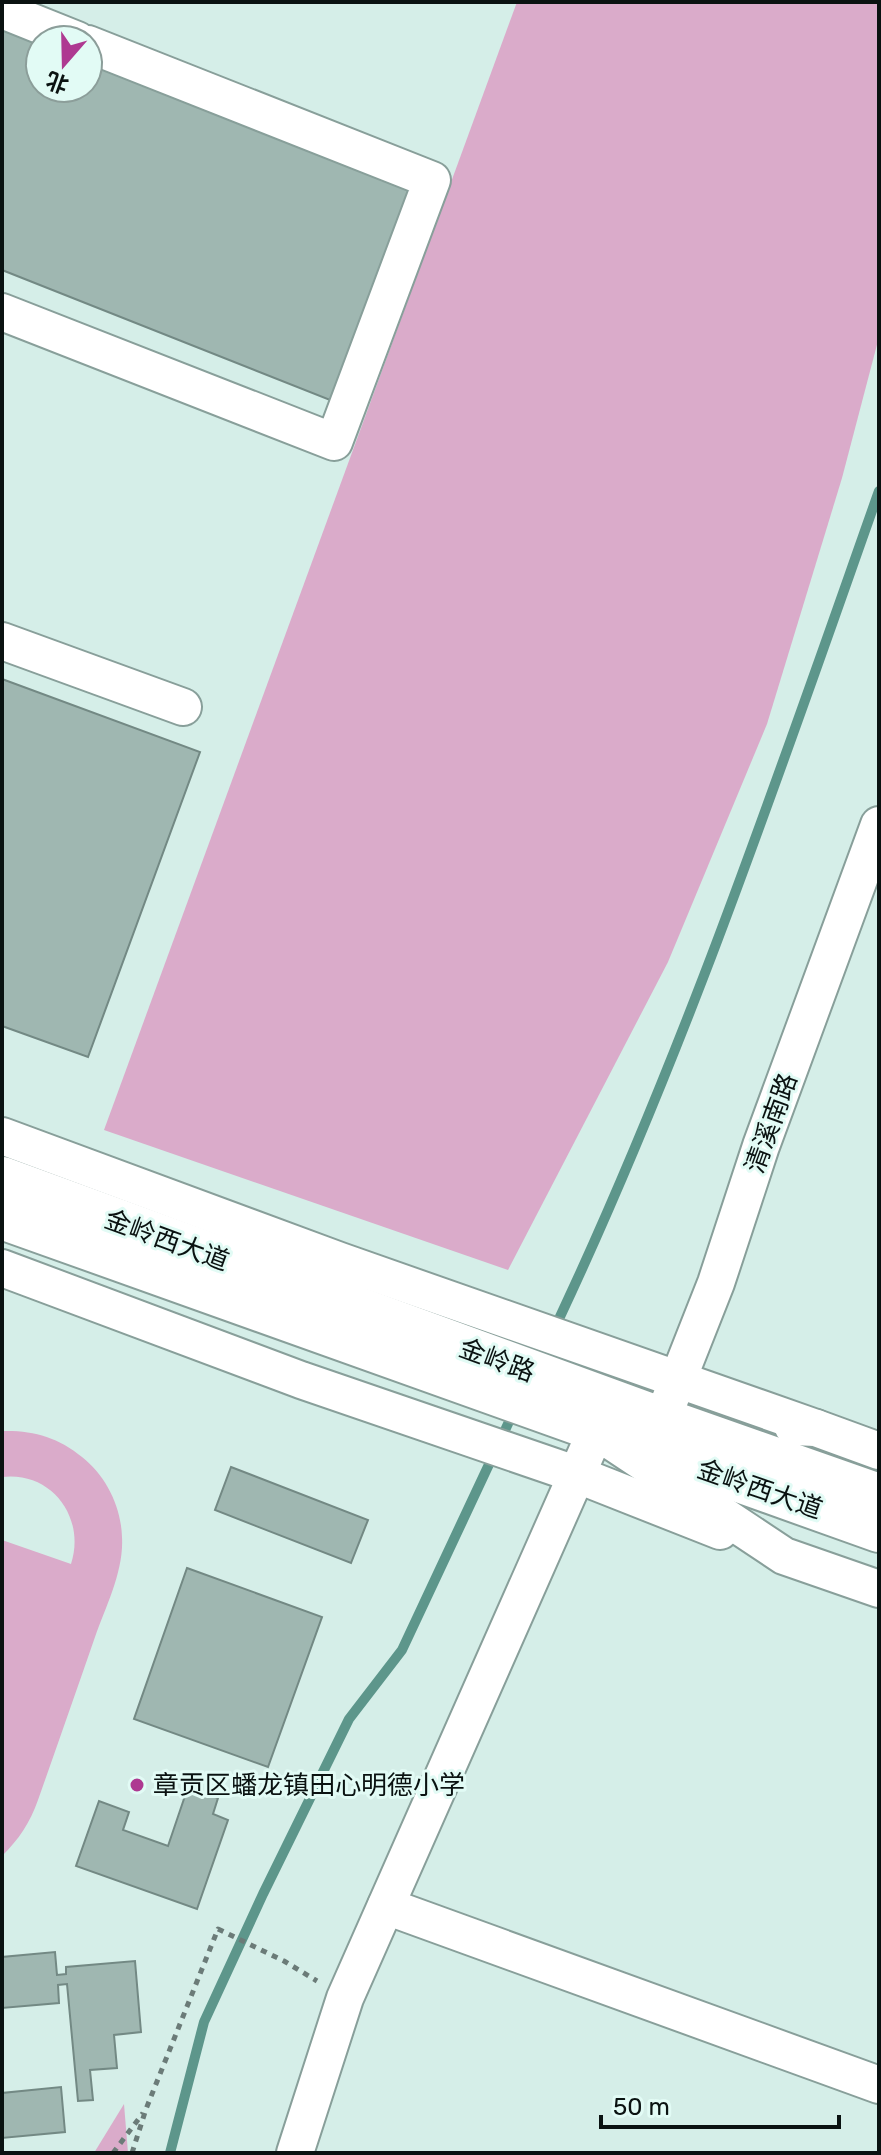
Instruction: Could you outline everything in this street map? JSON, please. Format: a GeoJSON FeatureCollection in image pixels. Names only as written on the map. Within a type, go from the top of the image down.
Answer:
{"type":"FeatureCollection","features":[{"type":"Feature","properties":{"kind":"main road","name":"金岭西大道"},"geometry":{"type":"LineString","coordinates":[[2,1179],[332,1297]]}},
{"type":"Feature","properties":{"kind":"main road","name":"金岭西大道"},"geometry":{"type":"LineString","coordinates":[[2,1217],[332,1297]]}},
{"type":"Feature","properties":{"kind":"main road","name":"金岭路"},"geometry":{"type":"LineString","coordinates":[[332,1297],[662,1420]]}},
{"type":"Feature","properties":{"kind":"main road","name":"金岭路"},"geometry":{"type":"LineString","coordinates":[[332,1297],[596,1431]]}},
{"type":"Feature","properties":{"kind":"main road","name":"金岭西大道"},"geometry":{"type":"LineString","coordinates":[[662,1420],[879,1496]]}},
{"type":"Feature","properties":{"kind":"main road","name":"金岭西大道"},"geometry":{"type":"LineString","coordinates":[[596,1431],[879,1530]]}},
{"type":"Feature","properties":{"kind":"street"},"geometry":{"type":"LineString","coordinates":[[2,10],[37,24]]}},
{"type":"Feature","properties":{"kind":"street"},"geometry":{"type":"LineString","coordinates":[[2,312],[334,442],[432,180],[104,50]]}},
{"type":"Feature","properties":{"kind":"street"},"geometry":{"type":"LineString","coordinates":[[2,641],[183,707]]}},
{"type":"Feature","properties":{"kind":"street","name":"清溪南路"},"geometry":{"type":"LineString","coordinates":[[662,1420],[716,1283],[761,1146],[879,825]]}},
{"type":"Feature","properties":{"kind":"street"},"geometry":{"type":"LineString","coordinates":[[2,1136],[332,1297],[677,1379],[879,1451]]}},
{"type":"Feature","properties":{"kind":"street"},"geometry":{"type":"LineString","coordinates":[[2,1268],[301,1380],[578,1475],[784,1556],[879,1589]]}},
{"type":"Feature","properties":{"kind":"street"},"geometry":{"type":"LineString","coordinates":[[662,1420],[816,1428]]}},
{"type":"Feature","properties":{"kind":"street"},"geometry":{"type":"LineString","coordinates":[[295,2153],[345,1998],[596,1431],[784,1556]]}},
{"type":"Feature","properties":{"kind":"street"},"geometry":{"type":"LineString","coordinates":[[386,1906],[879,2085]]}},
{"type":"Feature","properties":{"kind":"path"},"geometry":{"type":"LineString","coordinates":[[132,2153],[146,2109],[218,1929],[284,1961]]}},
{"type":"Feature","properties":{"kind":"path"},"geometry":{"type":"LineString","coordinates":[[113,2153],[146,2109]]}},
{"type":"Feature","properties":{"kind":"shaded area"},"geometry":{"type":"Polygon","coordinates":[[[517,2],[879,2],[879,337],[842,478],[767,724],[668,962],[508,1270],[104,1130],[517,2]]]}},
{"type":"Feature","properties":{"kind":"shaded area"},"geometry":{"type":"Polygon","coordinates":[[[2,1431],[44,1436],[64,1444],[91,1465],[111,1492],[119,1514],[122,1550],[113,1588],[38,1800],[23,1830],[2,1856],[2,1540],[71,1564],[74,1530],[61,1501],[50,1490],[20,1477],[2,1477],[2,1431]]]}},
{"type":"Feature","properties":{"kind":"shaded area"},"geometry":{"type":"Polygon","coordinates":[[[124,2104],[128,2153],[94,2153],[124,2104]]]}},
{"type":"Feature","properties":{"kind":"building"},"geometry":{"type":"Polygon","coordinates":[[[2,25],[24,34],[24,104],[104,104],[104,65],[414,189],[330,400],[2,270],[2,25]]]}},
{"type":"Feature","properties":{"kind":"building"},"geometry":{"type":"Polygon","coordinates":[[[2,679],[200,752],[88,1057],[2,1026],[2,679]]]}},
{"type":"Feature","properties":{"kind":"building"},"geometry":{"type":"Polygon","coordinates":[[[231,1467],[368,1520],[351,1563],[215,1510],[231,1467]]]}},
{"type":"Feature","properties":{"kind":"building"},"geometry":{"type":"Polygon","coordinates":[[[187,1568],[322,1617],[268,1767],[134,1719],[187,1568]]]}},
{"type":"Feature","properties":{"kind":"building"},"geometry":{"type":"Polygon","coordinates":[[[188,1787],[218,1798],[213,1814],[228,1820],[197,1909],[76,1866],[99,1801],[129,1812],[123,1830],[168,1846],[188,1787]]]}},
{"type":"Feature","properties":{"kind":"building"},"geometry":{"type":"Polygon","coordinates":[[[55,1952],[57,1975],[66,1974],[66,1967],[135,1961],[141,2032],[114,2035],[117,2068],[90,2070],[93,2100],[78,2101],[67,1984],[58,1985],[59,2003],[2,2008],[2,1957],[55,1952]]]}},
{"type":"Feature","properties":{"kind":"building"},"geometry":{"type":"Polygon","coordinates":[[[61,2087],[65,2132],[2,2138],[2,2093],[61,2087]]]}},
{"type":"Feature","properties":{"kind":"waterway"},"geometry":{"type":"LineString","coordinates":[[537,1365],[587,1259],[678,1042],[761,822],[879,491]]}},
{"type":"Feature","properties":{"kind":"waterway"},"geometry":{"type":"LineString","coordinates":[[170,2153],[204,2022],[263,1894],[349,1719],[402,1650],[514,1411]]}},
{"type":"Feature","properties":{"kind":"place","name":"章贡区蟠龙镇田心明德小学"},"geometry":{"type":"Point","coordinates":[137,1785]}}]}
